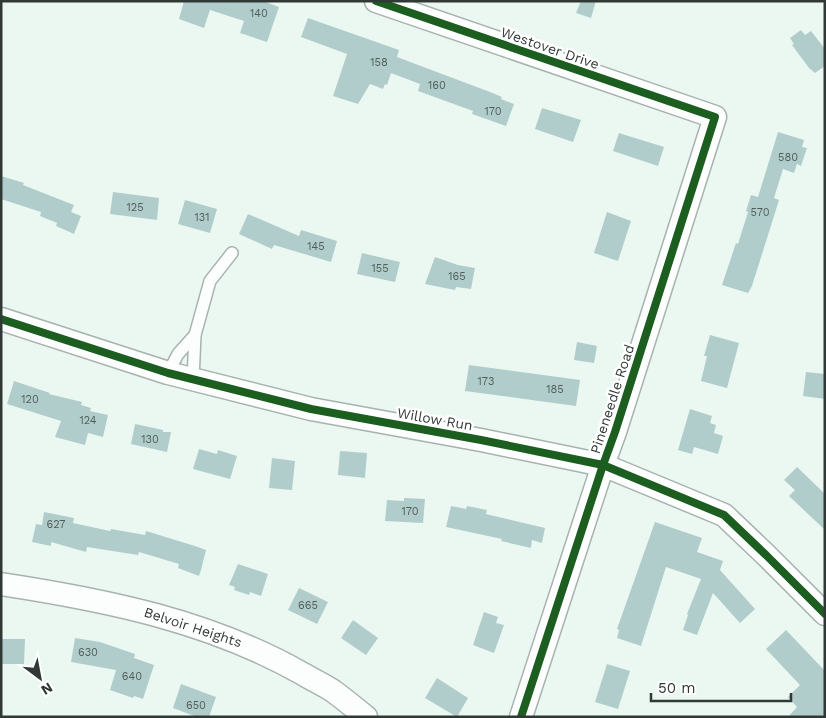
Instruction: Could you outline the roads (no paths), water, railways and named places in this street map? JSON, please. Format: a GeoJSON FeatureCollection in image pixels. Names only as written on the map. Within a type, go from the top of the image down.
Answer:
{"type":"FeatureCollection","features":[{"type":"Feature","properties":{"kind":"street","name":"Westover Drive"},"geometry":{"type":"LineString","coordinates":[[376,1],[715,118]]}},
{"type":"Feature","properties":{"kind":"street","name":"Pineneedle Road"},"geometry":{"type":"LineString","coordinates":[[521,717],[618,423],[715,118]]}},
{"type":"Feature","properties":{"kind":"street","name":"Willow Run"},"geometry":{"type":"LineString","coordinates":[[1,319],[168,374],[311,409],[482,440],[603,465],[724,515],[825,614]]}},
{"type":"Feature","properties":{"kind":"street","name":"Belvoir Heights"},"geometry":{"type":"LineString","coordinates":[[1,584],[49,591],[148,611],[240,642],[280,661],[332,690],[366,717]]}},
{"type":"Feature","properties":{"kind":"lane"},"geometry":{"type":"LineString","coordinates":[[193,380],[195,334],[210,281],[232,252]]}},
{"type":"Feature","properties":{"kind":"lane"},"geometry":{"type":"LineString","coordinates":[[168,374],[178,354],[195,334]]}}]}
